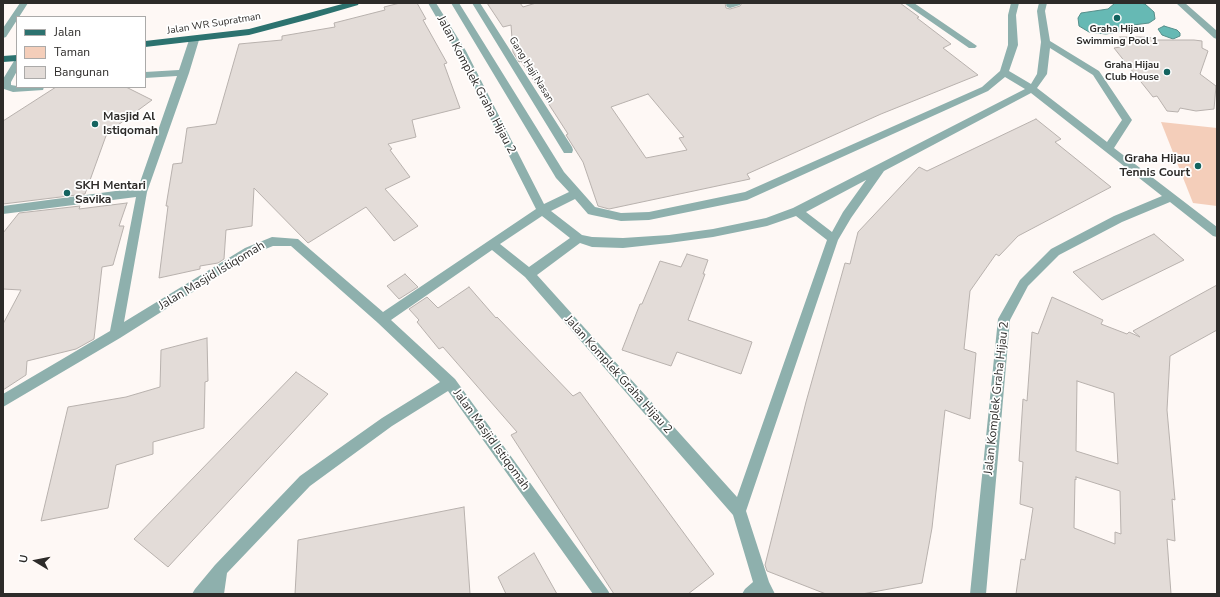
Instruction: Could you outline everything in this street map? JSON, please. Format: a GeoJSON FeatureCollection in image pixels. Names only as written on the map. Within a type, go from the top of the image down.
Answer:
{"type":"FeatureCollection","features":[{"type":"Feature","properties":{"kind":"main road","name":"Jalan WR Supratman"},"geometry":{"type":"LineString","coordinates":[[146,44],[194,40],[249,32],[355,3]]}},
{"type":"Feature","properties":{"kind":"main road"},"geometry":{"type":"LineString","coordinates":[[3,59],[16,58]]}},
{"type":"Feature","properties":{"kind":"street"},"geometry":{"type":"LineString","coordinates":[[3,36],[24,3]]}},
{"type":"Feature","properties":{"kind":"street","name":"Jalan Komplek Graha Hijau 2"},"geometry":{"type":"LineString","coordinates":[[432,3],[461,51],[542,210],[578,238],[592,242],[669,239],[713,233],[767,222],[797,211],[1032,88]]}},
{"type":"Feature","properties":{"kind":"street","name":"Jalan Komplek Graha Hijau 2"},"geometry":{"type":"LineString","coordinates":[[455,3],[560,175],[592,211],[621,217],[649,216],[747,196],[985,89],[1004,72],[1013,45],[1012,15],[1015,3]]}},
{"type":"Feature","properties":{"kind":"street","name":"Gang Haji Nasan"},"geometry":{"type":"LineString","coordinates":[[476,3],[568,150]]}},
{"type":"Feature","properties":{"kind":"street"},"geometry":{"type":"LineString","coordinates":[[908,3],[972,46]]}},
{"type":"Feature","properties":{"kind":"street"},"geometry":{"type":"LineString","coordinates":[[1032,88],[1042,74],[1046,42],[1041,11],[1043,3]]}},
{"type":"Feature","properties":{"kind":"street"},"geometry":{"type":"LineString","coordinates":[[1180,3],[1216,35]]}},
{"type":"Feature","properties":{"kind":"street"},"geometry":{"type":"LineString","coordinates":[[116,334],[142,192],[184,73],[194,40]]}},
{"type":"Feature","properties":{"kind":"street"},"geometry":{"type":"LineString","coordinates":[[1046,42],[1096,73],[1127,120],[1109,148]]}},
{"type":"Feature","properties":{"kind":"street"},"geometry":{"type":"LineString","coordinates":[[16,65],[6,82],[7,86],[13,89],[40,88]]}},
{"type":"Feature","properties":{"kind":"street"},"geometry":{"type":"LineString","coordinates":[[1004,72],[1032,88],[1217,233]]}},
{"type":"Feature","properties":{"kind":"street"},"geometry":{"type":"LineString","coordinates":[[146,76],[184,73]]}},
{"type":"Feature","properties":{"kind":"street","name":"Jalan Komplek Graha Hijau 2"},"geometry":{"type":"LineString","coordinates":[[739,511],[832,239],[880,168]]}},
{"type":"Feature","properties":{"kind":"street"},"geometry":{"type":"LineString","coordinates":[[3,210],[142,192]]}},
{"type":"Feature","properties":{"kind":"street"},"geometry":{"type":"LineString","coordinates":[[382,320],[542,210],[576,194]]}},
{"type":"Feature","properties":{"kind":"street","name":"Jalan Komplek Graha Hijau 2"},"geometry":{"type":"LineString","coordinates":[[978,594],[1004,319],[1024,283],[1055,252],[1118,219],[1172,197]]}},
{"type":"Feature","properties":{"kind":"street"},"geometry":{"type":"LineString","coordinates":[[797,211],[832,239]]}},
{"type":"Feature","properties":{"kind":"street"},"geometry":{"type":"LineString","coordinates":[[529,274],[578,238]]}},
{"type":"Feature","properties":{"kind":"street","name":"Jalan Masjid Istiqomah"},"geometry":{"type":"LineString","coordinates":[[3,401],[116,334],[249,251],[272,241],[294,242],[450,383],[602,594]]}},
{"type":"Feature","properties":{"kind":"street","name":"Jalan Komplek Graha Hijau 2"},"geometry":{"type":"LineString","coordinates":[[492,244],[529,274],[739,511],[764,589]]}},
{"type":"Feature","properties":{"kind":"street"},"geometry":{"type":"LineString","coordinates":[[200,594],[220,570],[305,481],[387,422],[450,383]]}},
{"type":"Feature","properties":{"kind":"street"},"geometry":{"type":"LineString","coordinates":[[216,594],[220,570]]}},
{"type":"Feature","properties":{"kind":"street"},"geometry":{"type":"LineString","coordinates":[[750,594],[764,589]]}},
{"type":"Feature","properties":{"kind":"green space","name":"Graha Hijau Tennis Court"},"geometry":{"type":"Polygon","coordinates":[[[1161,122],[1217,128],[1217,206],[1193,203],[1161,122]]]}},
{"type":"Feature","properties":{"kind":"water","name":"Graha Hijau Swimming Pool 1"},"geometry":{"type":"Polygon","coordinates":[[[1115,3],[1145,4],[1154,12],[1155,19],[1149,23],[1133,25],[1118,32],[1106,34],[1089,32],[1079,26],[1078,18],[1081,13],[1108,9],[1115,3]]]}},
{"type":"Feature","properties":{"kind":"water"},"geometry":{"type":"Polygon","coordinates":[[[1164,26],[1177,30],[1180,33],[1180,36],[1173,39],[1162,35],[1158,29],[1164,26]]]}},
{"type":"Feature","properties":{"kind":"building"},"geometry":{"type":"Polygon","coordinates":[[[400,3],[417,3],[426,19],[423,20],[447,63],[444,64],[460,108],[412,120],[416,137],[388,144],[392,149],[390,150],[410,177],[385,189],[418,226],[394,241],[366,207],[308,243],[254,188],[252,226],[226,230],[224,259],[218,263],[200,266],[200,269],[159,278],[168,206],[166,206],[173,164],[182,163],[187,128],[216,124],[239,44],[282,40],[282,36],[335,27],[334,23],[385,10],[384,7],[400,3]]]}},
{"type":"Feature","properties":{"kind":"building"},"geometry":{"type":"Polygon","coordinates":[[[487,3],[520,3],[523,7],[536,3],[725,3],[726,8],[730,9],[740,6],[742,3],[900,3],[951,44],[943,48],[978,75],[881,114],[747,174],[750,179],[609,209],[598,206],[583,162],[566,135],[568,134],[521,61],[519,62],[513,52],[511,25],[503,27],[487,3]],[[648,94],[611,107],[646,158],[687,150],[679,138],[684,137],[648,94]]]}},
{"type":"Feature","properties":{"kind":"building","name":"Graha Hijau Club House"},"geometry":{"type":"Polygon","coordinates":[[[1120,37],[1154,38],[1156,40],[1202,41],[1202,48],[1208,51],[1200,74],[1216,86],[1214,109],[1196,111],[1180,108],[1178,112],[1167,111],[1157,96],[1153,97],[1114,48],[1126,46],[1120,37]]]}},
{"type":"Feature","properties":{"kind":"building"},"geometry":{"type":"Polygon","coordinates":[[[54,88],[128,88],[152,100],[107,133],[85,194],[3,204],[3,121],[54,88]]]}},
{"type":"Feature","properties":{"kind":"building"},"geometry":{"type":"Polygon","coordinates":[[[1036,119],[1061,139],[1055,142],[1111,187],[1018,236],[999,256],[996,254],[970,291],[964,349],[976,353],[970,419],[945,410],[932,528],[922,583],[862,594],[826,594],[767,571],[765,565],[806,402],[845,263],[850,264],[858,232],[919,167],[927,171],[1036,119]]]}},
{"type":"Feature","properties":{"kind":"building"},"geometry":{"type":"Polygon","coordinates":[[[127,203],[119,226],[124,226],[113,265],[102,267],[94,339],[76,349],[27,361],[26,375],[3,390],[3,324],[21,290],[3,289],[3,233],[19,213],[80,206],[79,209],[127,203]]]}},
{"type":"Feature","properties":{"kind":"building"},"geometry":{"type":"Polygon","coordinates":[[[1154,234],[1184,260],[1102,300],[1073,272],[1154,234]]]}},
{"type":"Feature","properties":{"kind":"building"},"geometry":{"type":"Polygon","coordinates":[[[687,254],[708,260],[703,274],[705,274],[688,320],[752,342],[741,374],[677,352],[671,366],[622,350],[640,304],[642,304],[660,261],[681,267],[687,254]]]}},
{"type":"Feature","properties":{"kind":"building"},"geometry":{"type":"Polygon","coordinates":[[[405,274],[418,287],[399,299],[387,286],[405,274]]]}},
{"type":"Feature","properties":{"kind":"building"},"geometry":{"type":"Polygon","coordinates":[[[1217,285],[1217,330],[1170,356],[1167,410],[1175,500],[1172,499],[1175,541],[1167,539],[1171,594],[1016,594],[1021,559],[1025,560],[1033,508],[1020,504],[1023,462],[1019,461],[1023,399],[1027,401],[1032,332],[1038,334],[1052,297],[1103,320],[1101,324],[1127,334],[1129,332],[1140,337],[1133,331],[1217,285]],[[1077,381],[1076,451],[1118,464],[1114,393],[1077,381]],[[1076,477],[1074,528],[1115,544],[1115,532],[1121,534],[1120,491],[1076,477]]]}},
{"type":"Feature","properties":{"kind":"building"},"geometry":{"type":"Polygon","coordinates":[[[469,287],[496,318],[497,317],[573,396],[580,392],[714,574],[688,594],[614,594],[511,435],[517,432],[443,347],[439,349],[417,322],[419,320],[409,309],[427,297],[438,308],[469,287]]]}},
{"type":"Feature","properties":{"kind":"building"},"geometry":{"type":"Polygon","coordinates":[[[207,338],[208,381],[205,382],[204,428],[153,442],[153,454],[116,465],[108,508],[41,521],[68,407],[126,397],[160,387],[161,350],[207,338]]]}},
{"type":"Feature","properties":{"kind":"building"},"geometry":{"type":"Polygon","coordinates":[[[296,372],[328,394],[168,567],[134,539],[296,372]]]}},
{"type":"Feature","properties":{"kind":"building"},"geometry":{"type":"Polygon","coordinates":[[[464,507],[470,594],[295,594],[298,540],[464,507]]]}},
{"type":"Feature","properties":{"kind":"building"},"geometry":{"type":"Polygon","coordinates":[[[534,553],[557,594],[506,594],[498,577],[534,553]]]}},
{"type":"Feature","properties":{"kind":"place","name":"Graha Hijau Swimming Pool 1"},"geometry":{"type":"Point","coordinates":[1117,18]}},
{"type":"Feature","properties":{"kind":"place","name":"Graha Hijau Club House"},"geometry":{"type":"Point","coordinates":[1167,72]}},
{"type":"Feature","properties":{"kind":"place","name":"Masjid Al Istiqomah"},"geometry":{"type":"Point","coordinates":[95,124]}},
{"type":"Feature","properties":{"kind":"place","name":"Graha Hijau Tennis Court"},"geometry":{"type":"Point","coordinates":[1198,166]}},
{"type":"Feature","properties":{"kind":"place","name":"SKH Mentari Savika"},"geometry":{"type":"Point","coordinates":[67,193]}}]}
